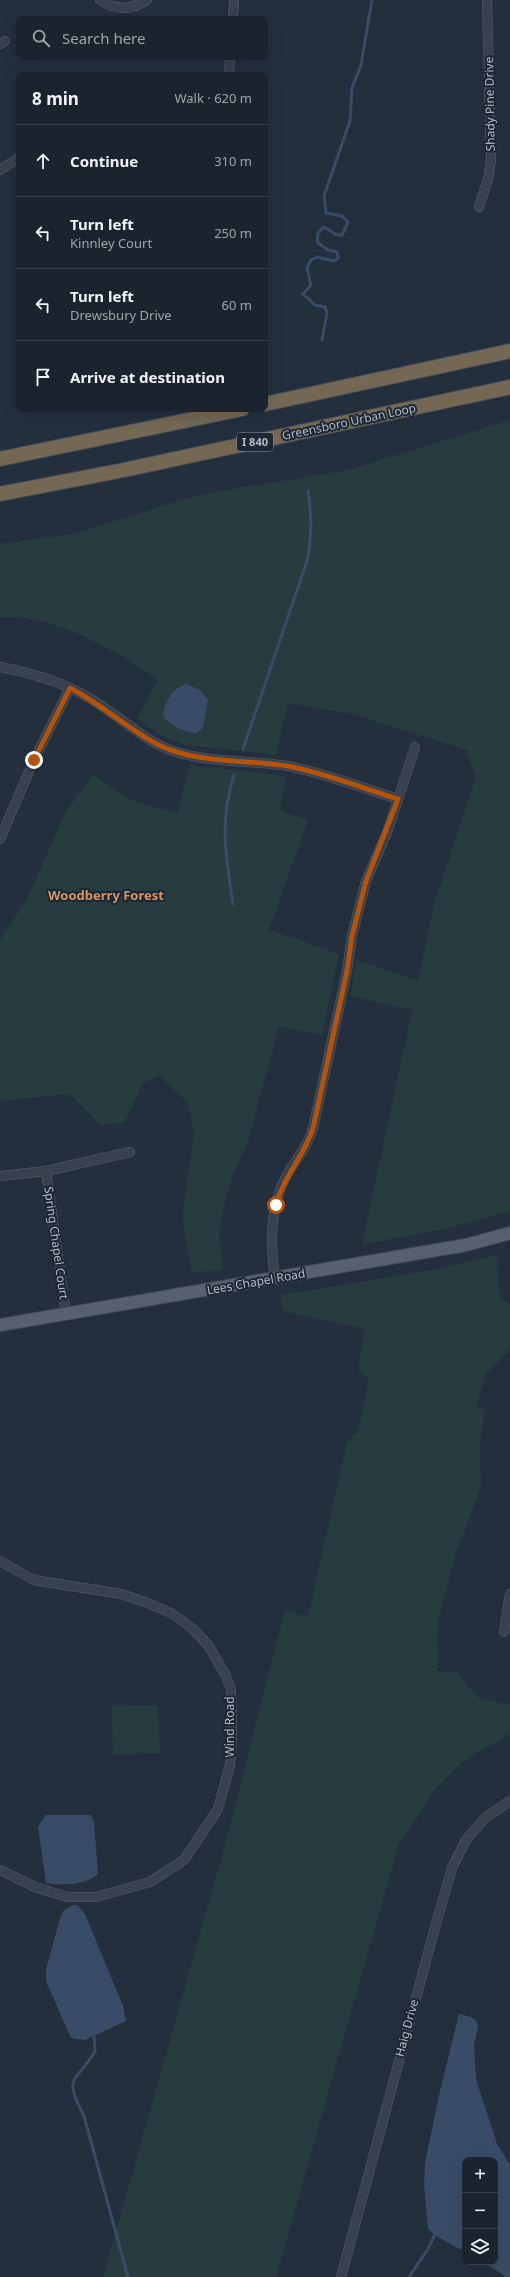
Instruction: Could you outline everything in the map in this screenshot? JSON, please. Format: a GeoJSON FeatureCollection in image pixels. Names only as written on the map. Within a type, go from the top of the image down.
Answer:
{"type":"FeatureCollection","features":[{"type":"Feature","properties":{"kind":"highway"},"geometry":{"type":"LineString","coordinates":[[268,403],[510,351]]}},
{"type":"Feature","properties":{"kind":"highway","name":"Greensboro Urban Loop"},"geometry":{"type":"LineString","coordinates":[[0,494],[120,471],[510,387]]}},
{"type":"Feature","properties":{"kind":"highway"},"geometry":{"type":"LineString","coordinates":[[0,459],[227,412]]}},
{"type":"Feature","properties":{"kind":"main road","name":"Lees Chapel Road"},"geometry":{"type":"LineString","coordinates":[[0,1326],[466,1245],[510,1233]]}},
{"type":"Feature","properties":{"kind":"street"},"geometry":{"type":"LineString","coordinates":[[100,0],[112,6],[127,8],[147,0]]}},
{"type":"Feature","properties":{"kind":"street"},"geometry":{"type":"LineString","coordinates":[[233,16],[234,0]]}},
{"type":"Feature","properties":{"kind":"street","name":"Shady Pine Drive"},"geometry":{"type":"LineString","coordinates":[[479,207],[488,179],[491,160],[487,0]]}},
{"type":"Feature","properties":{"kind":"street"},"geometry":{"type":"LineString","coordinates":[[229,72],[230,60]]}},
{"type":"Feature","properties":{"kind":"street"},"geometry":{"type":"LineString","coordinates":[[0,170],[16,160]]}},
{"type":"Feature","properties":{"kind":"street"},"geometry":{"type":"LineString","coordinates":[[0,667],[41,676],[70,688],[92,699],[148,739],[175,752],[198,757],[288,766],[398,799]]}},
{"type":"Feature","properties":{"kind":"street"},"geometry":{"type":"LineString","coordinates":[[0,838],[34,760],[70,688]]}},
{"type":"Feature","properties":{"kind":"street"},"geometry":{"type":"LineString","coordinates":[[275,1279],[271,1237],[276,1205],[287,1174],[307,1147],[313,1128],[347,971],[352,936],[364,888],[398,799],[415,747]]}},
{"type":"Feature","properties":{"kind":"street","name":"Spring Chapel Court"},"geometry":{"type":"LineString","coordinates":[[0,1176],[46,1171],[130,1152]]}},
{"type":"Feature","properties":{"kind":"street","name":"Spring Chapel Court"},"geometry":{"type":"LineString","coordinates":[[46,1171],[66,1314]]}},
{"type":"Feature","properties":{"kind":"street","name":"Wind Road"},"geometry":{"type":"LineString","coordinates":[[0,1561],[34,1580],[122,1594],[170,1613],[192,1628],[208,1645],[225,1674],[231,1688],[232,1737],[230,1765],[218,1809],[184,1860],[150,1882],[96,1897],[67,1897],[35,1887],[0,1870]]}},
{"type":"Feature","properties":{"kind":"street"},"geometry":{"type":"LineString","coordinates":[[504,1632],[510,1594]]}},
{"type":"Feature","properties":{"kind":"street","name":"Haig Drive"},"geometry":{"type":"LineString","coordinates":[[341,2277],[431,1938],[452,1868],[466,1840],[485,1818],[510,1801]]}},
{"type":"Feature","properties":{"kind":"green space"},"geometry":{"type":"Polygon","coordinates":[[[510,420],[510,1211],[441,1230],[362,1244],[412,1010],[350,996],[357,960],[418,981],[434,904],[476,777],[466,750],[352,714],[288,703],[276,755],[185,745],[163,736],[137,719],[158,679],[122,656],[83,636],[63,628],[22,618],[0,617],[0,544],[72,534],[198,495],[348,470],[510,420]],[[187,684],[179,686],[164,709],[163,715],[166,719],[174,726],[186,731],[202,730],[208,700],[200,690],[187,684]]]}},
{"type":"Feature","properties":{"kind":"green space"},"geometry":{"type":"Polygon","coordinates":[[[190,765],[286,776],[280,810],[308,820],[269,930],[339,954],[322,1035],[279,1026],[248,1142],[233,1175],[224,1204],[219,1234],[223,1269],[192,1273],[182,1218],[194,1133],[188,1103],[160,1076],[143,1083],[125,1122],[100,1125],[69,1094],[0,1101],[0,940],[27,899],[65,813],[93,774],[129,799],[177,814],[190,765]]]}},
{"type":"Feature","properties":{"kind":"green space"},"geometry":{"type":"Polygon","coordinates":[[[497,1255],[499,1297],[510,1305],[510,1349],[486,1374],[476,1408],[484,1410],[480,1445],[481,1487],[455,1555],[438,1622],[437,1671],[456,1672],[479,1698],[510,1705],[510,1734],[462,1762],[434,1790],[398,1847],[276,2277],[103,2277],[225,1845],[285,1610],[308,1617],[347,1442],[358,1432],[369,1380],[358,1368],[365,1329],[283,1311],[280,1295],[429,1271],[497,1255]]]}},
{"type":"Feature","properties":{"kind":"green space"},"geometry":{"type":"Polygon","coordinates":[[[158,1705],[160,1753],[113,1755],[112,1706],[158,1705]]]}},
{"type":"Feature","properties":{"kind":"water"},"geometry":{"type":"Polygon","coordinates":[[[187,684],[200,690],[208,700],[203,728],[197,733],[188,732],[177,728],[168,722],[163,715],[165,705],[170,695],[178,688],[187,684]]]}},
{"type":"Feature","properties":{"kind":"water"},"geometry":{"type":"Polygon","coordinates":[[[46,1815],[91,1815],[94,1822],[98,1874],[93,1878],[74,1884],[46,1883],[38,1827],[46,1815]]]}},
{"type":"Feature","properties":{"kind":"water"},"geometry":{"type":"Polygon","coordinates":[[[73,1905],[77,1905],[85,1914],[123,2006],[126,2021],[85,2040],[71,2038],[46,1981],[46,1969],[61,1915],[64,1910],[73,1905]]]}},
{"type":"Feature","properties":{"kind":"water"},"geometry":{"type":"Polygon","coordinates":[[[459,2014],[471,2017],[476,2020],[478,2026],[474,2045],[476,2079],[497,2144],[510,2165],[510,2277],[506,2277],[488,2265],[498,2265],[498,2157],[462,2157],[462,2250],[436,2236],[428,2229],[424,2184],[425,2163],[440,2091],[459,2014]]]}},
{"type":"Feature","properties":{"kind":"waterway"},"geometry":{"type":"LineString","coordinates":[[322,340],[327,313],[325,307],[315,305],[303,294],[311,285],[307,268],[311,260],[317,257],[334,261],[338,258],[337,252],[328,250],[318,243],[317,236],[319,232],[324,227],[337,235],[342,235],[348,222],[342,216],[326,213],[324,196],[350,121],[352,88],[361,65],[372,0]]}},
{"type":"Feature","properties":{"kind":"waterway"},"geometry":{"type":"LineString","coordinates":[[243,749],[307,561],[311,526],[308,491]]}},
{"type":"Feature","properties":{"kind":"waterway"},"geometry":{"type":"LineString","coordinates":[[233,904],[226,855],[225,825],[229,792],[234,775]]}},
{"type":"Feature","properties":{"kind":"waterway"},"geometry":{"type":"LineString","coordinates":[[94,2033],[95,2051],[77,2075],[73,2086],[77,2103],[84,2116],[128,2277]]}},
{"type":"Feature","properties":{"kind":"waterway"},"geometry":{"type":"LineString","coordinates":[[409,2277],[428,2249],[435,2234]]}},
{"type":"Feature","properties":{"kind":"district","name":"Woodberry Forest"},"geometry":{"type":"Point","coordinates":[106,895]}},
{"type":"Feature","properties":{"kind":"route"},"geometry":{"type":"LineString","coordinates":[[34,760],[70,688],[92,699],[148,739],[175,752],[198,757],[288,766],[398,799],[388,830],[374,857],[366,881],[352,936],[347,971],[313,1128],[307,1147],[287,1174],[276,1205]]}}]}
